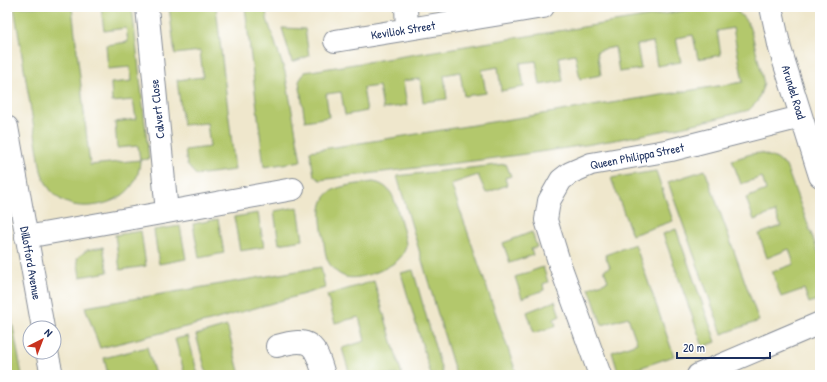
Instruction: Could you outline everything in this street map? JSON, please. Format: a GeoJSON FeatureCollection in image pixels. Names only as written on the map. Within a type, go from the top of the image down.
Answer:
{"type":"FeatureCollection","features":[{"type":"Feature","properties":{"kind":"street","name":"Calvert Close"},"geometry":{"type":"LineString","coordinates":[[147,7],[167,212]]}},
{"type":"Feature","properties":{"kind":"street"},"geometry":{"type":"LineString","coordinates":[[406,7],[407,29]]}},
{"type":"Feature","properties":{"kind":"street","name":"Keviliok Street"},"geometry":{"type":"LineString","coordinates":[[334,41],[543,7]]}},
{"type":"Feature","properties":{"kind":"street","name":"Arundel Road"},"geometry":{"type":"LineString","coordinates":[[771,7],[780,48],[820,176]]}},
{"type":"Feature","properties":{"kind":"street","name":"Queen Philippa Street"},"geometry":{"type":"LineString","coordinates":[[600,375],[560,265],[546,220],[546,210],[549,201],[561,180],[570,173],[591,164],[671,150],[801,117]]}},
{"type":"Feature","properties":{"kind":"street","name":"Dillotford Avenue"},"geometry":{"type":"LineString","coordinates":[[7,127],[42,320]]}},
{"type":"Feature","properties":{"kind":"street"},"geometry":{"type":"LineString","coordinates":[[26,237],[293,189]]}},
{"type":"Feature","properties":{"kind":"street"},"geometry":{"type":"LineString","coordinates":[[698,375],[820,323]]}},
{"type":"Feature","properties":{"kind":"street"},"geometry":{"type":"LineString","coordinates":[[277,346],[301,341],[312,345],[319,358],[324,375]]}},
{"type":"Feature","properties":{"kind":"street"},"geometry":{"type":"LineString","coordinates":[[49,360],[52,375]]}},
{"type":"Feature","properties":{"kind":"green space"},"geometry":{"type":"Polygon","coordinates":[[[14,7],[72,7],[90,165],[140,160],[137,177],[133,184],[115,200],[88,206],[70,204],[55,195],[45,181],[41,171],[14,7]]]}},
{"type":"Feature","properties":{"kind":"green space"},"geometry":{"type":"Polygon","coordinates":[[[101,7],[132,7],[149,159],[140,160],[138,146],[117,148],[115,122],[136,119],[133,100],[112,102],[111,83],[132,81],[130,67],[108,69],[106,45],[128,42],[126,28],[104,31],[101,7]]]}},
{"type":"Feature","properties":{"kind":"green space"},"geometry":{"type":"Polygon","coordinates":[[[169,7],[216,7],[235,170],[196,175],[187,165],[185,150],[210,147],[207,123],[183,125],[177,80],[203,77],[200,51],[175,54],[169,7]]]}},
{"type":"Feature","properties":{"kind":"green space"},"geometry":{"type":"Polygon","coordinates":[[[245,7],[266,7],[267,19],[285,72],[301,161],[264,167],[245,7]]]}},
{"type":"Feature","properties":{"kind":"green space"},"geometry":{"type":"Polygon","coordinates":[[[707,7],[730,8],[739,13],[748,23],[764,84],[757,102],[749,110],[643,135],[590,144],[482,160],[320,180],[314,176],[310,151],[743,82],[733,28],[717,31],[721,55],[698,59],[693,35],[676,38],[681,62],[657,66],[653,42],[637,45],[641,69],[619,72],[615,47],[597,51],[601,75],[580,79],[575,54],[559,57],[563,81],[540,85],[536,61],[520,63],[524,87],[501,91],[498,67],[482,70],[486,93],[464,96],[460,72],[444,75],[447,99],[423,102],[420,79],[403,81],[407,105],[383,109],[379,86],[363,88],[367,111],[345,115],[341,92],[326,94],[329,117],[305,121],[299,81],[305,72],[707,7]]]}},
{"type":"Feature","properties":{"kind":"green space"},"geometry":{"type":"Polygon","coordinates":[[[282,28],[305,29],[309,56],[292,62],[282,28]]]}},
{"type":"Feature","properties":{"kind":"green space"},"geometry":{"type":"Polygon","coordinates":[[[761,153],[777,159],[786,166],[820,257],[820,299],[809,303],[804,289],[781,297],[772,272],[794,264],[789,249],[767,258],[759,234],[781,226],[775,212],[754,220],[746,198],[766,190],[762,177],[741,184],[732,160],[751,154],[761,153]]]}},
{"type":"Feature","properties":{"kind":"green space"},"geometry":{"type":"Polygon","coordinates":[[[506,164],[511,176],[505,178],[507,185],[486,193],[478,175],[451,184],[517,375],[456,375],[397,176],[506,164]]]}},
{"type":"Feature","properties":{"kind":"green space"},"geometry":{"type":"Polygon","coordinates":[[[705,170],[759,321],[722,334],[668,182],[705,170]]]}},
{"type":"Feature","properties":{"kind":"green space"},"geometry":{"type":"Polygon","coordinates":[[[656,171],[673,221],[632,235],[611,178],[656,171]]]}},
{"type":"Feature","properties":{"kind":"green space"},"geometry":{"type":"Polygon","coordinates":[[[373,182],[385,187],[393,196],[406,241],[406,247],[399,259],[386,268],[360,277],[346,277],[335,270],[327,259],[322,229],[322,204],[326,196],[340,187],[373,182]]]}},
{"type":"Feature","properties":{"kind":"green space"},"geometry":{"type":"Polygon","coordinates":[[[298,207],[303,240],[279,244],[274,211],[298,207]]]}},
{"type":"Feature","properties":{"kind":"green space"},"geometry":{"type":"Polygon","coordinates":[[[258,213],[264,247],[240,251],[234,217],[258,213]]]}},
{"type":"Feature","properties":{"kind":"green space"},"geometry":{"type":"Polygon","coordinates":[[[218,219],[224,253],[199,258],[193,224],[218,219]]]}},
{"type":"Feature","properties":{"kind":"green space"},"geometry":{"type":"Polygon","coordinates":[[[180,226],[186,259],[159,264],[154,230],[180,226]]]}},
{"type":"Feature","properties":{"kind":"green space"},"geometry":{"type":"Polygon","coordinates":[[[676,229],[716,342],[703,347],[663,234],[676,229]]]}},
{"type":"Feature","properties":{"kind":"green space"},"geometry":{"type":"Polygon","coordinates":[[[141,231],[146,266],[120,270],[115,235],[141,231]]]}},
{"type":"Feature","properties":{"kind":"green space"},"geometry":{"type":"Polygon","coordinates":[[[532,232],[537,247],[531,249],[533,255],[510,263],[503,243],[532,232]]]}},
{"type":"Feature","properties":{"kind":"green space"},"geometry":{"type":"Polygon","coordinates":[[[635,244],[674,356],[619,375],[612,352],[637,343],[628,317],[602,325],[589,288],[608,281],[604,270],[610,267],[605,255],[635,244]]]}},
{"type":"Feature","properties":{"kind":"green space"},"geometry":{"type":"Polygon","coordinates":[[[103,247],[108,272],[80,277],[77,258],[87,250],[103,247]]]}},
{"type":"Feature","properties":{"kind":"green space"},"geometry":{"type":"Polygon","coordinates":[[[321,267],[325,288],[210,321],[100,348],[85,307],[321,267]]]}},
{"type":"Feature","properties":{"kind":"green space"},"geometry":{"type":"Polygon","coordinates":[[[543,267],[548,282],[543,284],[544,290],[522,298],[515,277],[543,267]]]}},
{"type":"Feature","properties":{"kind":"green space"},"geometry":{"type":"Polygon","coordinates":[[[413,270],[443,375],[431,375],[401,273],[413,270]]]}},
{"type":"Feature","properties":{"kind":"green space"},"geometry":{"type":"Polygon","coordinates":[[[374,281],[402,375],[350,375],[342,348],[365,341],[359,317],[335,323],[327,295],[374,281]]]}},
{"type":"Feature","properties":{"kind":"green space"},"geometry":{"type":"Polygon","coordinates":[[[7,295],[22,375],[7,375],[7,295]]]}},
{"type":"Feature","properties":{"kind":"green space"},"geometry":{"type":"Polygon","coordinates":[[[555,301],[560,316],[554,319],[556,326],[534,333],[527,312],[555,301]]]}},
{"type":"Feature","properties":{"kind":"green space"},"geometry":{"type":"Polygon","coordinates":[[[227,326],[240,375],[207,375],[196,335],[227,326]]]}},
{"type":"Feature","properties":{"kind":"green space"},"geometry":{"type":"Polygon","coordinates":[[[188,336],[198,375],[185,375],[175,339],[188,336]]]}},
{"type":"Feature","properties":{"kind":"green space"},"geometry":{"type":"Polygon","coordinates":[[[147,347],[155,375],[108,375],[104,358],[147,347]]]}}]}
